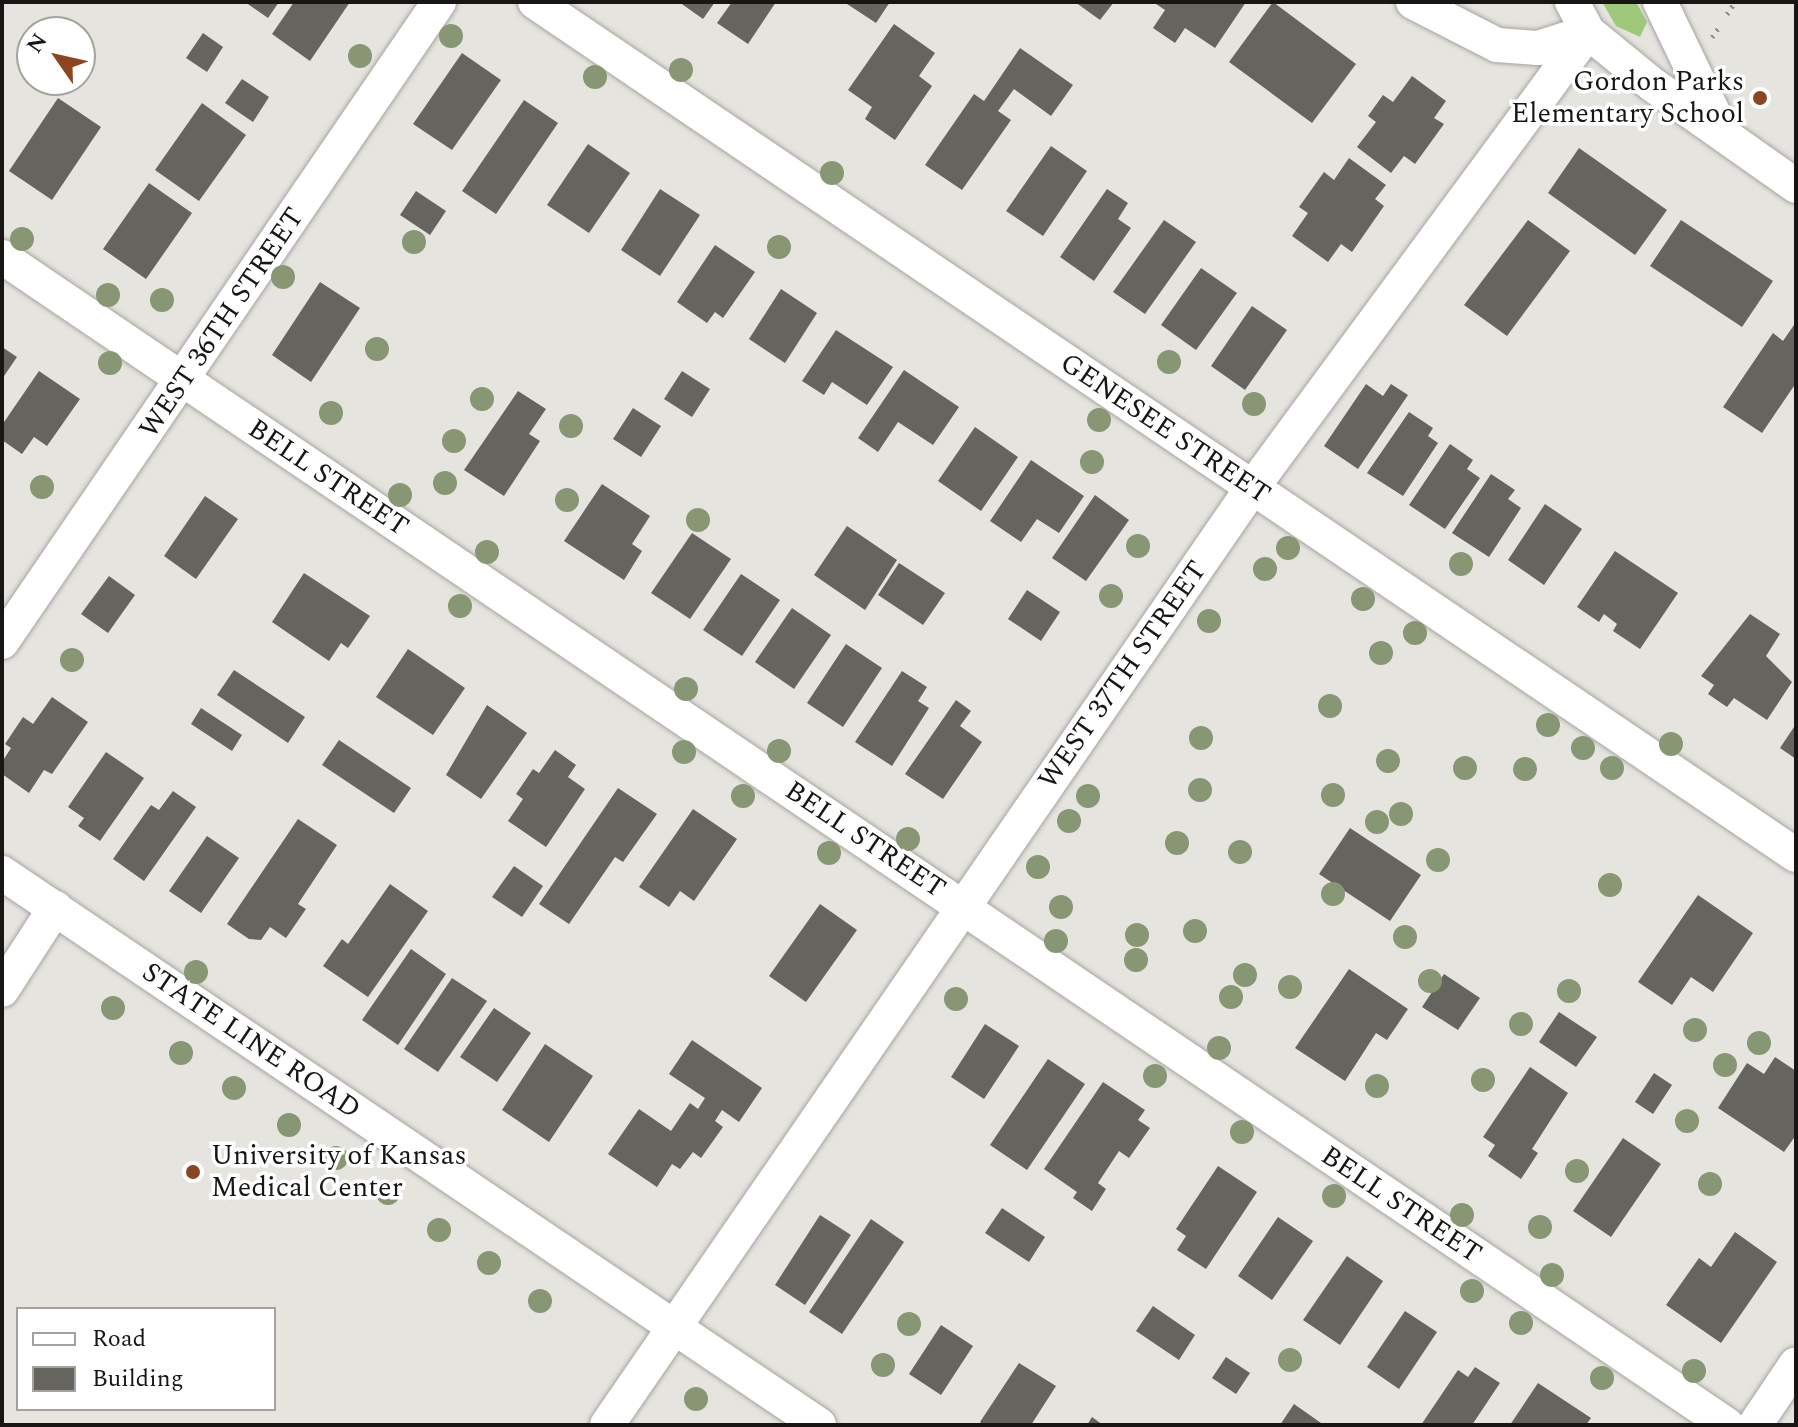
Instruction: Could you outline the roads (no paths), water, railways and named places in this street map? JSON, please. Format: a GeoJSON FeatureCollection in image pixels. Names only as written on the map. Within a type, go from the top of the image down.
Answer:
{"type":"FeatureCollection","features":[{"type":"Feature","properties":{"kind":"street","name":"WEST 36TH STREET"},"geometry":{"type":"LineString","coordinates":[[2,642],[184,381],[439,2]]}},
{"type":"Feature","properties":{"kind":"street","name":"GENESEE STREET"},"geometry":{"type":"LineString","coordinates":[[535,2],[1796,855]]}},
{"type":"Feature","properties":{"kind":"street"},"geometry":{"type":"LineString","coordinates":[[1413,2],[1497,45],[1538,48],[1588,32]]}},
{"type":"Feature","properties":{"kind":"street"},"geometry":{"type":"LineString","coordinates":[[1572,2],[1588,32],[1726,138],[1796,186]]}},
{"type":"Feature","properties":{"kind":"street"},"geometry":{"type":"LineString","coordinates":[[1660,2],[1726,138]]}},
{"type":"Feature","properties":{"kind":"street","name":"WEST 37TH STREET"},"geometry":{"type":"LineString","coordinates":[[607,1425],[672,1327],[830,1108],[963,906],[1252,488],[1588,32]]}},
{"type":"Feature","properties":{"kind":"street","name":"BELL STREET"},"geometry":{"type":"LineString","coordinates":[[2,257],[1727,1425]]}},
{"type":"Feature","properties":{"kind":"street","name":"STATE LINE ROAD"},"geometry":{"type":"LineString","coordinates":[[2,873],[819,1425]]}},
{"type":"Feature","properties":{"kind":"street"},"geometry":{"type":"LineString","coordinates":[[2,990],[55,908]]}},
{"type":"Feature","properties":{"kind":"street"},"geometry":{"type":"LineString","coordinates":[[1755,1425],[1796,1364]]}},
{"type":"Feature","properties":{"kind":"place","name":"Gordon Parks Elementary School"},"geometry":{"type":"Point","coordinates":[1760,98]}},
{"type":"Feature","properties":{"kind":"place","name":"University of Kansas Medical Center"},"geometry":{"type":"Point","coordinates":[193,1172]}}]}
